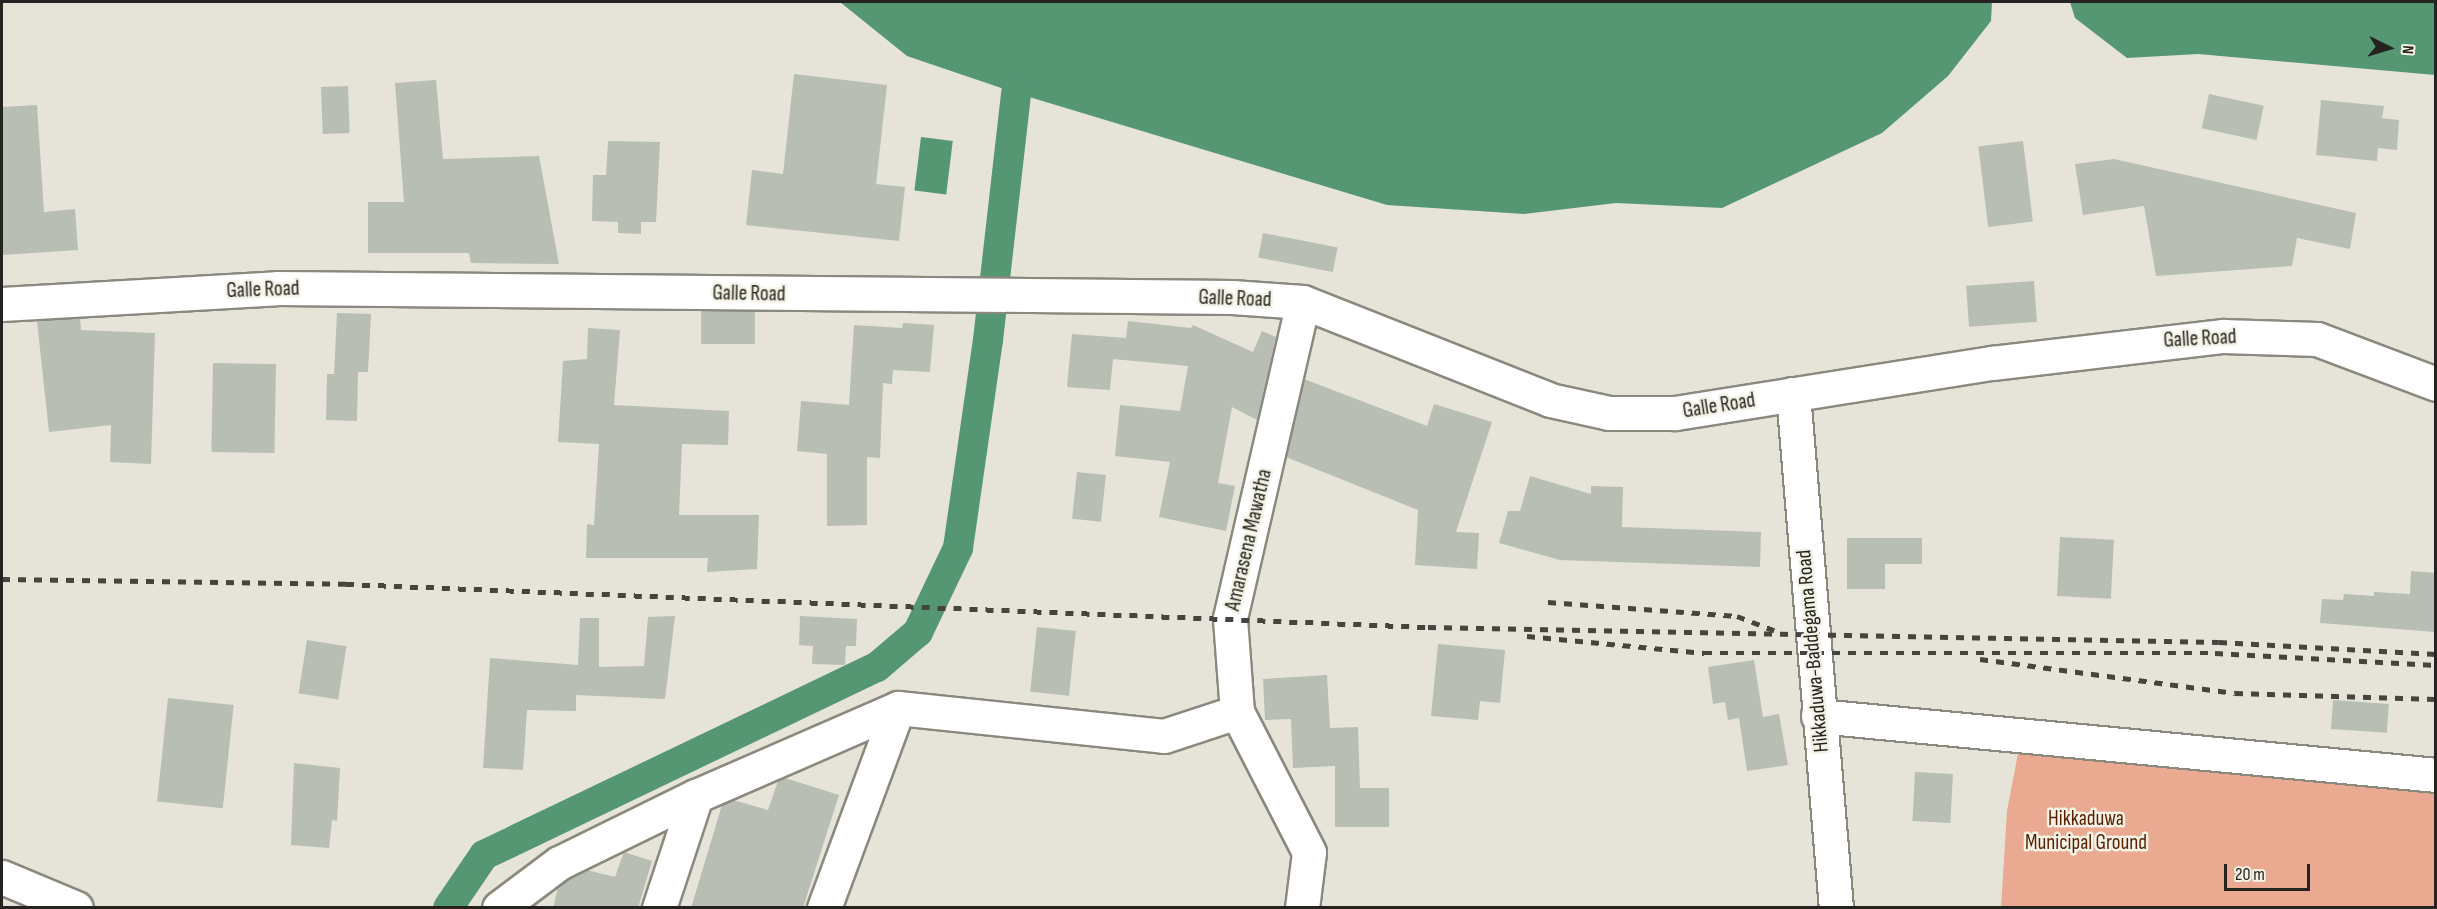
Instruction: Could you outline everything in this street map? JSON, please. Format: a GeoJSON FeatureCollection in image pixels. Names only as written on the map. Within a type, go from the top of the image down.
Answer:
{"type":"FeatureCollection","features":[{"type":"Feature","properties":{"kind":"main road","name":"Galle Road"},"geometry":{"type":"LineString","coordinates":[[2,304],[277,288],[1024,297],[1232,297],[1303,302],[1550,400],[1610,413],[1675,413],[1992,363],[2223,336],[2317,339],[2436,384]]}},
{"type":"Feature","properties":{"kind":"main road","name":"Amarasena Mawatha"},"geometry":{"type":"LineString","coordinates":[[1302,908],[1309,852],[1237,712],[1230,618],[1303,302]]}},
{"type":"Feature","properties":{"kind":"main road","name":"Hikkaduwa-Baddegama Road"},"geometry":{"type":"LineString","coordinates":[[1793,394],[1818,716],[1836,908]]}},
{"type":"Feature","properties":{"kind":"main road"},"geometry":{"type":"LineString","coordinates":[[499,908],[559,863],[696,796],[898,708],[1164,735],[1237,712]]}},
{"type":"Feature","properties":{"kind":"main road"},"geometry":{"type":"LineString","coordinates":[[824,908],[898,708]]}},
{"type":"Feature","properties":{"kind":"main road"},"geometry":{"type":"LineString","coordinates":[[1818,716],[2436,775]]}},
{"type":"Feature","properties":{"kind":"main road"},"geometry":{"type":"LineString","coordinates":[[659,908],[696,796]]}},
{"type":"Feature","properties":{"kind":"main road"},"geometry":{"type":"LineString","coordinates":[[2,878],[76,908]]}},
{"type":"Feature","properties":{"kind":"green space","name":"Hikkaduwa Municipal Ground"},"geometry":{"type":"Polygon","coordinates":[[[2019,748],[2435,788],[2435,907],[2001,908],[2007,811],[2019,748]]]}},
{"type":"Feature","properties":{"kind":"shaded area"},"geometry":{"type":"Polygon","coordinates":[[[840,2],[1992,2],[1991,21],[1948,76],[1882,133],[1722,208],[1616,203],[1524,214],[1387,205],[1016,93],[907,56],[840,2]]]}},
{"type":"Feature","properties":{"kind":"shaded area"},"geometry":{"type":"Polygon","coordinates":[[[2070,2],[2435,2],[2435,75],[2198,54],[2127,58],[2075,18],[2070,2]]]}},
{"type":"Feature","properties":{"kind":"shaded area"},"geometry":{"type":"Polygon","coordinates":[[[921,137],[953,141],[946,194],[914,191],[921,137]]]}},
{"type":"Feature","properties":{"kind":"building"},"geometry":{"type":"Polygon","coordinates":[[[794,74],[887,85],[876,184],[905,187],[899,241],[746,225],[752,170],[783,174],[794,74]]]}},
{"type":"Feature","properties":{"kind":"building"},"geometry":{"type":"Polygon","coordinates":[[[436,80],[443,159],[539,156],[559,264],[471,263],[469,253],[368,253],[368,202],[404,202],[395,83],[436,80]]]}},
{"type":"Feature","properties":{"kind":"building"},"geometry":{"type":"Polygon","coordinates":[[[348,86],[350,133],[323,134],[321,87],[348,86]]]}},
{"type":"Feature","properties":{"kind":"building"},"geometry":{"type":"Polygon","coordinates":[[[2209,94],[2264,106],[2256,140],[2202,128],[2209,94]]]}},
{"type":"Feature","properties":{"kind":"building"},"geometry":{"type":"Polygon","coordinates":[[[2321,100],[2384,106],[2382,118],[2399,120],[2397,150],[2378,148],[2377,161],[2316,155],[2321,100]]]}},
{"type":"Feature","properties":{"kind":"building"},"geometry":{"type":"Polygon","coordinates":[[[37,105],[44,212],[75,209],[78,250],[2,255],[2,107],[37,105]]]}},
{"type":"Feature","properties":{"kind":"building"},"geometry":{"type":"Polygon","coordinates":[[[608,141],[660,142],[656,222],[641,222],[641,234],[618,233],[618,222],[592,221],[593,175],[606,175],[608,141]]]}},
{"type":"Feature","properties":{"kind":"building"},"geometry":{"type":"Polygon","coordinates":[[[2023,141],[2033,221],[1988,227],[1978,146],[2023,141]]]}},
{"type":"Feature","properties":{"kind":"building"},"geometry":{"type":"Polygon","coordinates":[[[2114,159],[2356,213],[2350,249],[2297,238],[2292,266],[2156,276],[2144,206],[2083,215],[2075,164],[2114,159]]]}},
{"type":"Feature","properties":{"kind":"building"},"geometry":{"type":"Polygon","coordinates":[[[1263,233],[1338,248],[1333,272],[1258,258],[1263,233]]]}},
{"type":"Feature","properties":{"kind":"building"},"geometry":{"type":"Polygon","coordinates":[[[2034,281],[2037,322],[1969,327],[1966,286],[2034,281]]]}},
{"type":"Feature","properties":{"kind":"building"},"geometry":{"type":"Polygon","coordinates":[[[701,311],[755,311],[755,344],[701,344],[701,311]]]}},
{"type":"Feature","properties":{"kind":"building"},"geometry":{"type":"Polygon","coordinates":[[[337,313],[371,314],[368,372],[358,372],[357,421],[326,420],[327,374],[334,374],[337,313]]]}},
{"type":"Feature","properties":{"kind":"building"},"geometry":{"type":"Polygon","coordinates":[[[80,318],[81,330],[155,333],[151,464],[110,462],[111,425],[49,432],[37,321],[80,318]]]}},
{"type":"Feature","properties":{"kind":"building"},"geometry":{"type":"Polygon","coordinates":[[[1128,321],[1191,328],[1193,325],[1253,352],[1262,331],[1276,337],[1257,420],[1232,407],[1218,483],[1235,486],[1226,531],[1159,517],[1170,462],[1115,456],[1120,405],[1180,411],[1188,366],[1113,359],[1110,390],[1067,387],[1072,334],[1126,338],[1128,321]]]}},
{"type":"Feature","properties":{"kind":"building"},"geometry":{"type":"Polygon","coordinates":[[[903,323],[934,325],[930,372],[893,370],[892,384],[883,383],[880,458],[867,457],[867,525],[827,526],[827,454],[797,451],[801,401],[849,405],[854,325],[902,328],[903,323]]]}},
{"type":"Feature","properties":{"kind":"building"},"geometry":{"type":"Polygon","coordinates":[[[588,328],[620,330],[614,405],[729,411],[728,445],[682,444],[679,515],[759,515],[757,569],[707,572],[708,558],[586,558],[587,524],[594,525],[599,444],[558,442],[563,361],[587,359],[588,328]]]}},
{"type":"Feature","properties":{"kind":"building"},"geometry":{"type":"Polygon","coordinates":[[[213,363],[276,364],[274,453],[211,452],[213,363]]]}},
{"type":"Feature","properties":{"kind":"building"},"geometry":{"type":"Polygon","coordinates":[[[1304,379],[1427,426],[1434,404],[1492,422],[1456,532],[1479,533],[1477,569],[1415,565],[1418,510],[1286,457],[1304,379]]]}},
{"type":"Feature","properties":{"kind":"building"},"geometry":{"type":"Polygon","coordinates":[[[1077,472],[1106,475],[1101,522],[1072,519],[1077,472]]]}},
{"type":"Feature","properties":{"kind":"building"},"geometry":{"type":"Polygon","coordinates":[[[1530,476],[1591,494],[1591,486],[1623,487],[1622,527],[1761,532],[1760,567],[1560,560],[1499,543],[1508,511],[1520,511],[1530,476]]]}},
{"type":"Feature","properties":{"kind":"building"},"geometry":{"type":"Polygon","coordinates":[[[2060,537],[2114,540],[2111,599],[2057,596],[2060,537]]]}},
{"type":"Feature","properties":{"kind":"building"},"geometry":{"type":"Polygon","coordinates":[[[1847,538],[1922,538],[1922,564],[1885,564],[1885,589],[1847,589],[1847,538]]]}},
{"type":"Feature","properties":{"kind":"building"},"geometry":{"type":"Polygon","coordinates":[[[2411,571],[2436,573],[2436,632],[2320,623],[2322,599],[2343,600],[2344,594],[2374,596],[2374,592],[2410,594],[2411,571]]]}},
{"type":"Feature","properties":{"kind":"building"},"geometry":{"type":"Polygon","coordinates":[[[675,616],[665,699],[576,695],[576,711],[527,710],[523,770],[483,768],[490,658],[578,665],[580,618],[599,618],[599,667],[644,666],[648,617],[675,616]]]}},
{"type":"Feature","properties":{"kind":"building"},"geometry":{"type":"Polygon","coordinates":[[[800,616],[857,619],[856,646],[846,646],[845,665],[812,664],[813,646],[799,645],[800,616]]]}},
{"type":"Feature","properties":{"kind":"building"},"geometry":{"type":"Polygon","coordinates":[[[1037,627],[1076,631],[1069,696],[1030,692],[1037,627]]]}},
{"type":"Feature","properties":{"kind":"building"},"geometry":{"type":"Polygon","coordinates":[[[307,640],[347,646],[338,700],[299,693],[307,640]]]}},
{"type":"Feature","properties":{"kind":"building"},"geometry":{"type":"Polygon","coordinates":[[[1438,644],[1505,650],[1500,703],[1480,701],[1478,720],[1431,716],[1438,644]]]}},
{"type":"Feature","properties":{"kind":"building"},"geometry":{"type":"Polygon","coordinates":[[[1754,660],[1763,717],[1779,714],[1788,765],[1747,771],[1739,718],[1728,720],[1725,702],[1713,704],[1708,667],[1754,660]]]}},
{"type":"Feature","properties":{"kind":"building"},"geometry":{"type":"Polygon","coordinates":[[[1327,675],[1330,728],[1358,727],[1360,788],[1389,788],[1389,827],[1335,827],[1335,766],[1293,768],[1291,719],[1265,720],[1263,679],[1327,675]]]}},
{"type":"Feature","properties":{"kind":"building"},"geometry":{"type":"Polygon","coordinates":[[[168,698],[234,705],[223,808],[157,801],[168,698]]]}},
{"type":"Feature","properties":{"kind":"building"},"geometry":{"type":"Polygon","coordinates":[[[2333,700],[2389,704],[2387,733],[2331,729],[2333,700]]]}},
{"type":"Feature","properties":{"kind":"building"},"geometry":{"type":"Polygon","coordinates":[[[294,763],[340,768],[337,821],[332,820],[329,848],[291,845],[294,763]]]}},
{"type":"Feature","properties":{"kind":"building"},"geometry":{"type":"Polygon","coordinates":[[[1915,772],[1953,774],[1950,823],[1912,821],[1915,772]]]}},
{"type":"Feature","properties":{"kind":"building"},"geometry":{"type":"Polygon","coordinates":[[[785,778],[839,795],[803,908],[691,908],[722,805],[733,800],[768,810],[778,781],[785,778]]]}},
{"type":"Feature","properties":{"kind":"building"},"geometry":{"type":"Polygon","coordinates":[[[624,852],[652,861],[638,908],[553,908],[558,887],[587,870],[615,877],[624,852]]]}},
{"type":"Feature","properties":{"kind":"waterway"},"geometry":{"type":"LineString","coordinates":[[448,908],[484,855],[877,667],[918,632],[958,548],[988,340],[1016,93]]}},
{"type":"Feature","properties":{"kind":"railway"},"geometry":{"type":"LineString","coordinates":[[2,579],[346,584],[1428,627],[2219,642],[2436,654]]}},
{"type":"Feature","properties":{"kind":"railway"},"geometry":{"type":"LineString","coordinates":[[1548,602],[1737,616],[1774,630]]}},
{"type":"Feature","properties":{"kind":"railway"},"geometry":{"type":"LineString","coordinates":[[1527,636],[1704,653],[2215,653],[2436,665]]}},
{"type":"Feature","properties":{"kind":"railway"},"geometry":{"type":"LineString","coordinates":[[1980,659],[2235,693],[2436,699]]}}]}
